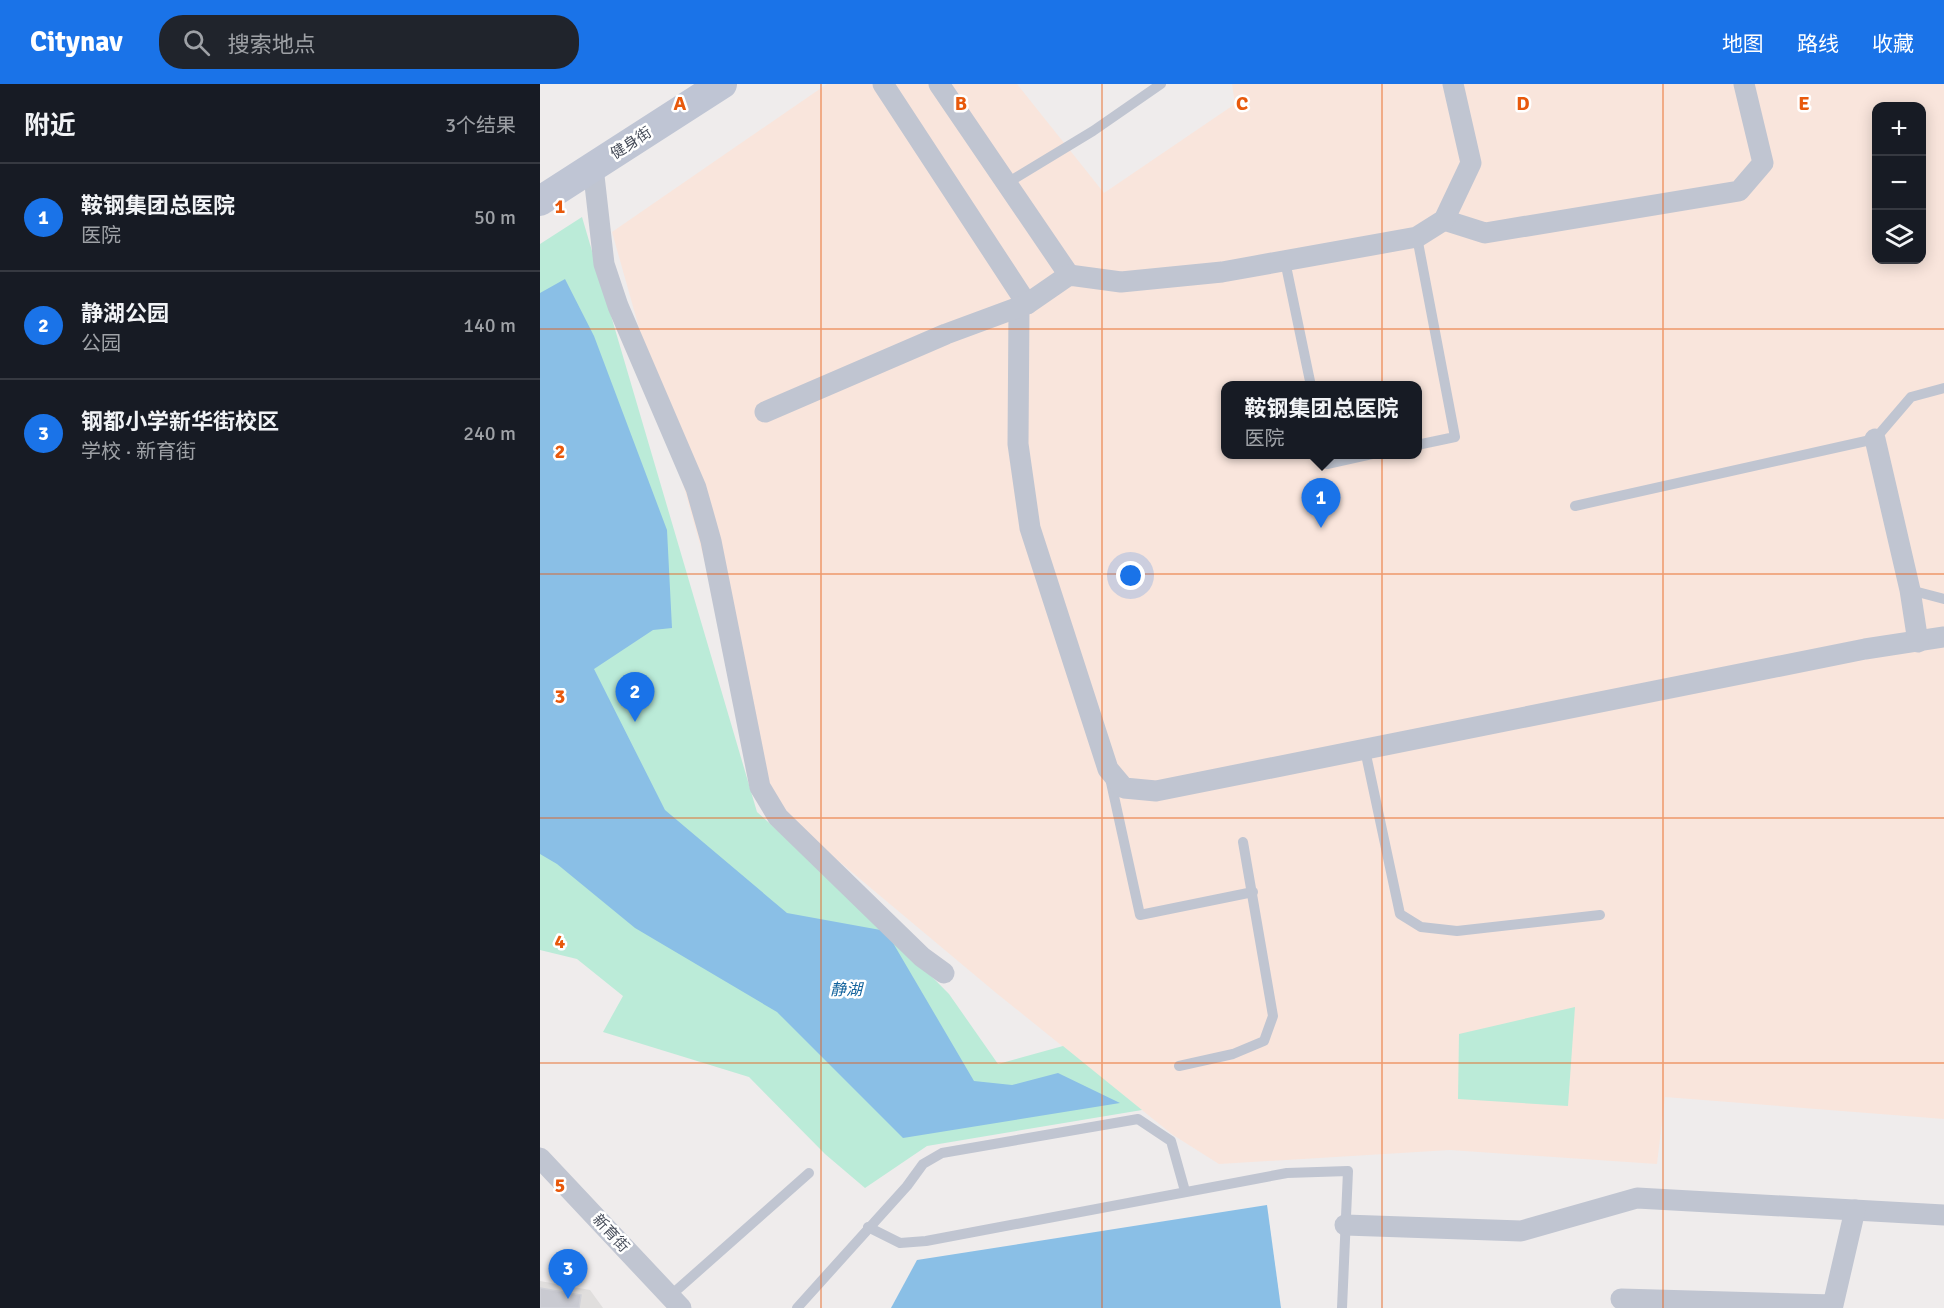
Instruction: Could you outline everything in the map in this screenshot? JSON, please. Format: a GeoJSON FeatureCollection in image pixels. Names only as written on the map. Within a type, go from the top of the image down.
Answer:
{"type":"FeatureCollection","features":[{"type":"Feature","properties":{"kind":"main road","name":"健身街"},"geometry":{"type":"LineString","coordinates":[[540,201],[722,84]]}},
{"type":"Feature","properties":{"kind":"street"},"geometry":{"type":"LineString","coordinates":[[883,84],[1023,305],[1018,444],[1030,528],[1108,769],[1124,788],[1156,791],[1864,650],[1944,637]]}},
{"type":"Feature","properties":{"kind":"street"},"geometry":{"type":"LineString","coordinates":[[939,84],[1069,275]]}},
{"type":"Feature","properties":{"kind":"street"},"geometry":{"type":"LineString","coordinates":[[765,412],[946,334],[1023,305],[1069,275],[1121,282],[1222,272],[1417,237],[1444,220],[1471,163],[1453,84]]}},
{"type":"Feature","properties":{"kind":"street"},"geometry":{"type":"LineString","coordinates":[[1444,220],[1485,233],[1739,191],[1763,163],[1744,84]]}},
{"type":"Feature","properties":{"kind":"street"},"geometry":{"type":"LineString","coordinates":[[593,167],[604,264],[618,306],[696,489],[711,541],[760,787],[778,817],[922,957],[944,973]]}},
{"type":"Feature","properties":{"kind":"street"},"geometry":{"type":"LineString","coordinates":[[1875,439],[1910,590],[1918,642]]}},
{"type":"Feature","properties":{"kind":"street","name":"新育街"},"geometry":{"type":"LineString","coordinates":[[540,1158],[676,1302]]}},
{"type":"Feature","properties":{"kind":"street"},"geometry":{"type":"LineString","coordinates":[[1345,1225],[1521,1231],[1637,1198],[1944,1215]]}},
{"type":"Feature","properties":{"kind":"street"},"geometry":{"type":"LineString","coordinates":[[1621,1299],[1833,1305],[1855,1210]]}},
{"type":"Feature","properties":{"kind":"lane"},"geometry":{"type":"LineString","coordinates":[[1007,183],[1093,131],[1161,84]]}},
{"type":"Feature","properties":{"kind":"lane"},"geometry":{"type":"LineString","coordinates":[[1417,237],[1455,437],[1422,444]]}},
{"type":"Feature","properties":{"kind":"lane"},"geometry":{"type":"LineString","coordinates":[[1286,261],[1310,381]]}},
{"type":"Feature","properties":{"kind":"lane"},"geometry":{"type":"LineString","coordinates":[[1575,506],[1875,439],[1911,397],[1944,388]]}},
{"type":"Feature","properties":{"kind":"lane"},"geometry":{"type":"LineString","coordinates":[[1326,459],[1327,464],[1350,459]]}},
{"type":"Feature","properties":{"kind":"lane"},"geometry":{"type":"LineString","coordinates":[[1910,590],[1944,599]]}},
{"type":"Feature","properties":{"kind":"lane"},"geometry":{"type":"LineString","coordinates":[[1365,750],[1400,914],[1421,927],[1457,931],[1600,915]]}},
{"type":"Feature","properties":{"kind":"lane"},"geometry":{"type":"LineString","coordinates":[[1108,769],[1140,915],[1253,892]]}},
{"type":"Feature","properties":{"kind":"lane"},"geometry":{"type":"LineString","coordinates":[[1179,1066],[1233,1054],[1264,1041],[1273,1016],[1243,842]]}},
{"type":"Feature","properties":{"kind":"lane"},"geometry":{"type":"LineString","coordinates":[[797,1308],[907,1186],[923,1164],[942,1153],[1138,1119],[1172,1141],[1185,1191]]}},
{"type":"Feature","properties":{"kind":"lane"},"geometry":{"type":"LineString","coordinates":[[868,1227],[900,1243],[926,1241],[1287,1173],[1348,1171],[1342,1308]]}},
{"type":"Feature","properties":{"kind":"lane"},"geometry":{"type":"LineString","coordinates":[[676,1302],[809,1173]]}},
{"type":"Feature","properties":{"kind":"shaded area"},"geometry":{"type":"Polygon","coordinates":[[[827,84],[1017,84],[1104,193],[1235,104],[1232,84],[1944,84],[1944,1119],[1665,1097],[1657,1164],[1450,1150],[1219,1164],[1173,1135],[995,992],[774,807],[612,232],[827,84]]]}},
{"type":"Feature","properties":{"kind":"shaded area"},"geometry":{"type":"Polygon","coordinates":[[[540,1281],[590,1290],[603,1308],[540,1308],[540,1281]]]}},
{"type":"Feature","properties":{"kind":"green space"},"geometry":{"type":"Polygon","coordinates":[[[582,217],[757,812],[861,905],[949,994],[998,1064],[1063,1046],[1142,1110],[927,1146],[865,1188],[825,1154],[749,1077],[603,1032],[623,996],[577,959],[540,950],[540,244],[582,217]]]}},
{"type":"Feature","properties":{"kind":"green space"},"geometry":{"type":"Polygon","coordinates":[[[1575,1007],[1568,1106],[1458,1099],[1459,1034],[1575,1007]]]}},
{"type":"Feature","properties":{"kind":"water","name":"静湖"},"geometry":{"type":"Polygon","coordinates":[[[565,279],[594,336],[667,530],[672,628],[653,630],[594,669],[665,810],[787,913],[886,931],[974,1081],[1012,1085],[1058,1073],[1120,1103],[903,1138],[777,1012],[635,928],[557,864],[540,854],[540,293],[565,279]]]}},
{"type":"Feature","properties":{"kind":"water"},"geometry":{"type":"Polygon","coordinates":[[[1267,1205],[1281,1308],[891,1308],[917,1260],[1267,1205]]]}},
{"type":"Feature","properties":{"kind":"building"},"geometry":{"type":"Polygon","coordinates":[[[540,1288],[581,1295],[579,1308],[540,1308],[540,1288]]]}},
{"type":"Feature","properties":{"kind":"place","name":"鞍钢集团总医院"},"geometry":{"type":"Point","coordinates":[1321,528]}},
{"type":"Feature","properties":{"kind":"place","name":"静湖公园"},"geometry":{"type":"Point","coordinates":[635,722]}},
{"type":"Feature","properties":{"kind":"place","name":"钢都小学新华街校区"},"geometry":{"type":"Point","coordinates":[568,1299]}}]}
